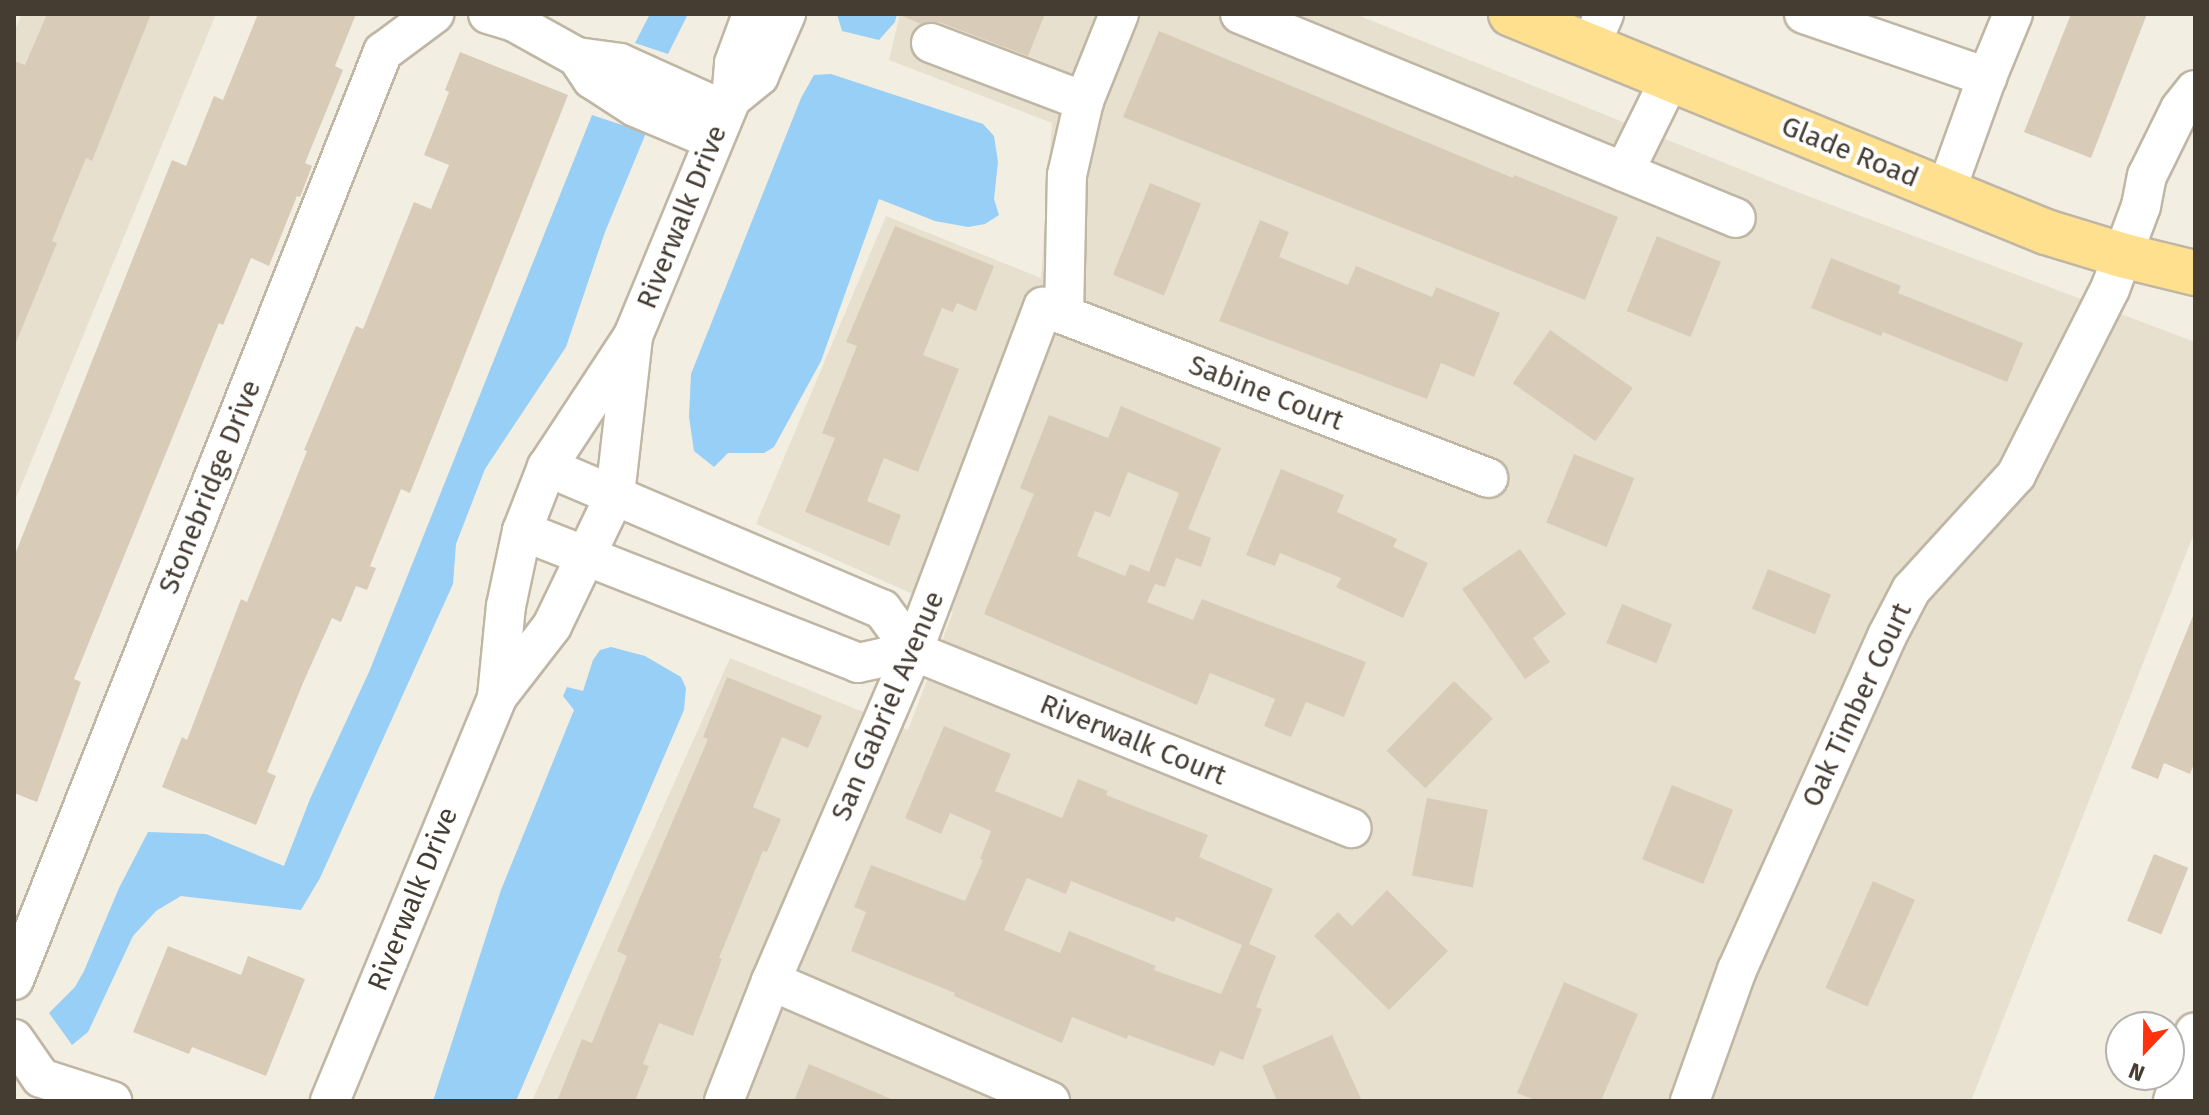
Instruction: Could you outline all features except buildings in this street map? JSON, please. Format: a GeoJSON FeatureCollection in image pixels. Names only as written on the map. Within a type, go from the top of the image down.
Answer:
{"type":"FeatureCollection","features":[{"type":"Feature","properties":{"kind":"main road","name":"Glade Road"},"geometry":{"type":"LineString","coordinates":[[1511,14],[1597,30],[1670,79],[2046,232],[2195,273]]}},
{"type":"Feature","properties":{"kind":"street","name":"Stonebridge Drive"},"geometry":{"type":"LineString","coordinates":[[14,980],[383,52],[434,14]]}},
{"type":"Feature","properties":{"kind":"street","name":"Riverwalk Drive"},"geometry":{"type":"LineString","coordinates":[[497,697],[506,606],[522,531],[547,467],[633,336],[723,117],[734,63],[752,14]]}},
{"type":"Feature","properties":{"kind":"street","name":"Riverwalk Drive"},"geometry":{"type":"LineString","coordinates":[[723,117],[759,76],[786,14]]}},
{"type":"Feature","properties":{"kind":"street","name":"San Gabriel Avenue"},"geometry":{"type":"LineString","coordinates":[[724,1101],[771,981],[913,651],[1054,311],[1067,175],[1084,101],[1119,14]]}},
{"type":"Feature","properties":{"kind":"street"},"geometry":{"type":"LineString","coordinates":[[1240,14],[1736,218]]}},
{"type":"Feature","properties":{"kind":"street"},"geometry":{"type":"LineString","coordinates":[[1804,14],[1987,77]]}},
{"type":"Feature","properties":{"kind":"street"},"geometry":{"type":"LineString","coordinates":[[1946,191],[2013,14]]}},
{"type":"Feature","properties":{"kind":"street"},"geometry":{"type":"LineString","coordinates":[[505,17],[577,57],[620,63],[723,117]]}},
{"type":"Feature","properties":{"kind":"street"},"geometry":{"type":"LineString","coordinates":[[931,43],[1084,101]]}},
{"type":"Feature","properties":{"kind":"street"},"geometry":{"type":"LineString","coordinates":[[1624,172],[1670,79]]}},
{"type":"Feature","properties":{"kind":"street","name":"Oak Timber Court"},"geometry":{"type":"LineString","coordinates":[[1690,1101],[1737,970],[1887,636],[1911,590],[2016,475],[2099,313],[2141,206],[2147,176],[2180,109],[2195,90]]}},
{"type":"Feature","properties":{"kind":"street","name":"Sabine Court"},"geometry":{"type":"LineString","coordinates":[[1054,311],[1488,478]]}},
{"type":"Feature","properties":{"kind":"street","name":"Riverwalk Drive"},"geometry":{"type":"LineString","coordinates":[[330,1101],[497,697],[552,626],[589,556],[615,495],[633,336]]}},
{"type":"Feature","properties":{"kind":"street"},"geometry":{"type":"LineString","coordinates":[[522,531],[858,663],[913,651],[882,609],[547,467]]}},
{"type":"Feature","properties":{"kind":"street","name":"Riverwalk Court"},"geometry":{"type":"LineString","coordinates":[[913,651],[1352,828]]}},
{"type":"Feature","properties":{"kind":"street"},"geometry":{"type":"LineString","coordinates":[[771,981],[1050,1101]]}},
{"type":"Feature","properties":{"kind":"street"},"geometry":{"type":"LineString","coordinates":[[2173,1101],[2195,1032]]}},
{"type":"Feature","properties":{"kind":"street"},"geometry":{"type":"LineString","coordinates":[[14,1039],[41,1078],[112,1101]]}},
{"type":"Feature","properties":{"kind":"shaded area"},"geometry":{"type":"Polygon","coordinates":[[[22,14],[216,14],[14,503],[14,32],[22,14]]]}},
{"type":"Feature","properties":{"kind":"shaded area"},"geometry":{"type":"Polygon","coordinates":[[[900,14],[1355,14],[1792,190],[2195,342],[2195,531],[1971,1101],[532,1101],[730,658],[908,730],[953,612],[756,524],[886,216],[1041,278],[1052,123],[889,60],[900,14]]]}},
{"type":"Feature","properties":{"kind":"water"},"geometry":{"type":"Polygon","coordinates":[[[650,14],[688,14],[668,54],[635,43],[650,14]]]}},
{"type":"Feature","properties":{"kind":"water"},"geometry":{"type":"Polygon","coordinates":[[[837,14],[897,14],[895,22],[879,40],[842,31],[837,14]]]}},
{"type":"Feature","properties":{"kind":"water"},"geometry":{"type":"Polygon","coordinates":[[[831,74],[983,124],[994,136],[998,162],[994,199],[999,215],[985,224],[968,227],[935,221],[879,199],[821,361],[774,447],[764,453],[728,453],[714,467],[694,451],[689,417],[691,374],[801,98],[814,75],[831,74]]]}},
{"type":"Feature","properties":{"kind":"water"},"geometry":{"type":"Polygon","coordinates":[[[592,115],[646,133],[605,232],[566,347],[485,469],[456,544],[453,584],[320,878],[301,910],[181,896],[156,911],[133,936],[88,1032],[72,1045],[49,1013],[75,987],[84,971],[119,888],[148,832],[206,834],[284,866],[310,799],[369,672],[592,115]]]}},
{"type":"Feature","properties":{"kind":"water"},"geometry":{"type":"Polygon","coordinates":[[[611,647],[645,656],[681,677],[686,688],[684,710],[516,1101],[433,1101],[501,890],[574,710],[563,696],[567,687],[583,691],[593,660],[600,650],[611,647]]]}}]}
